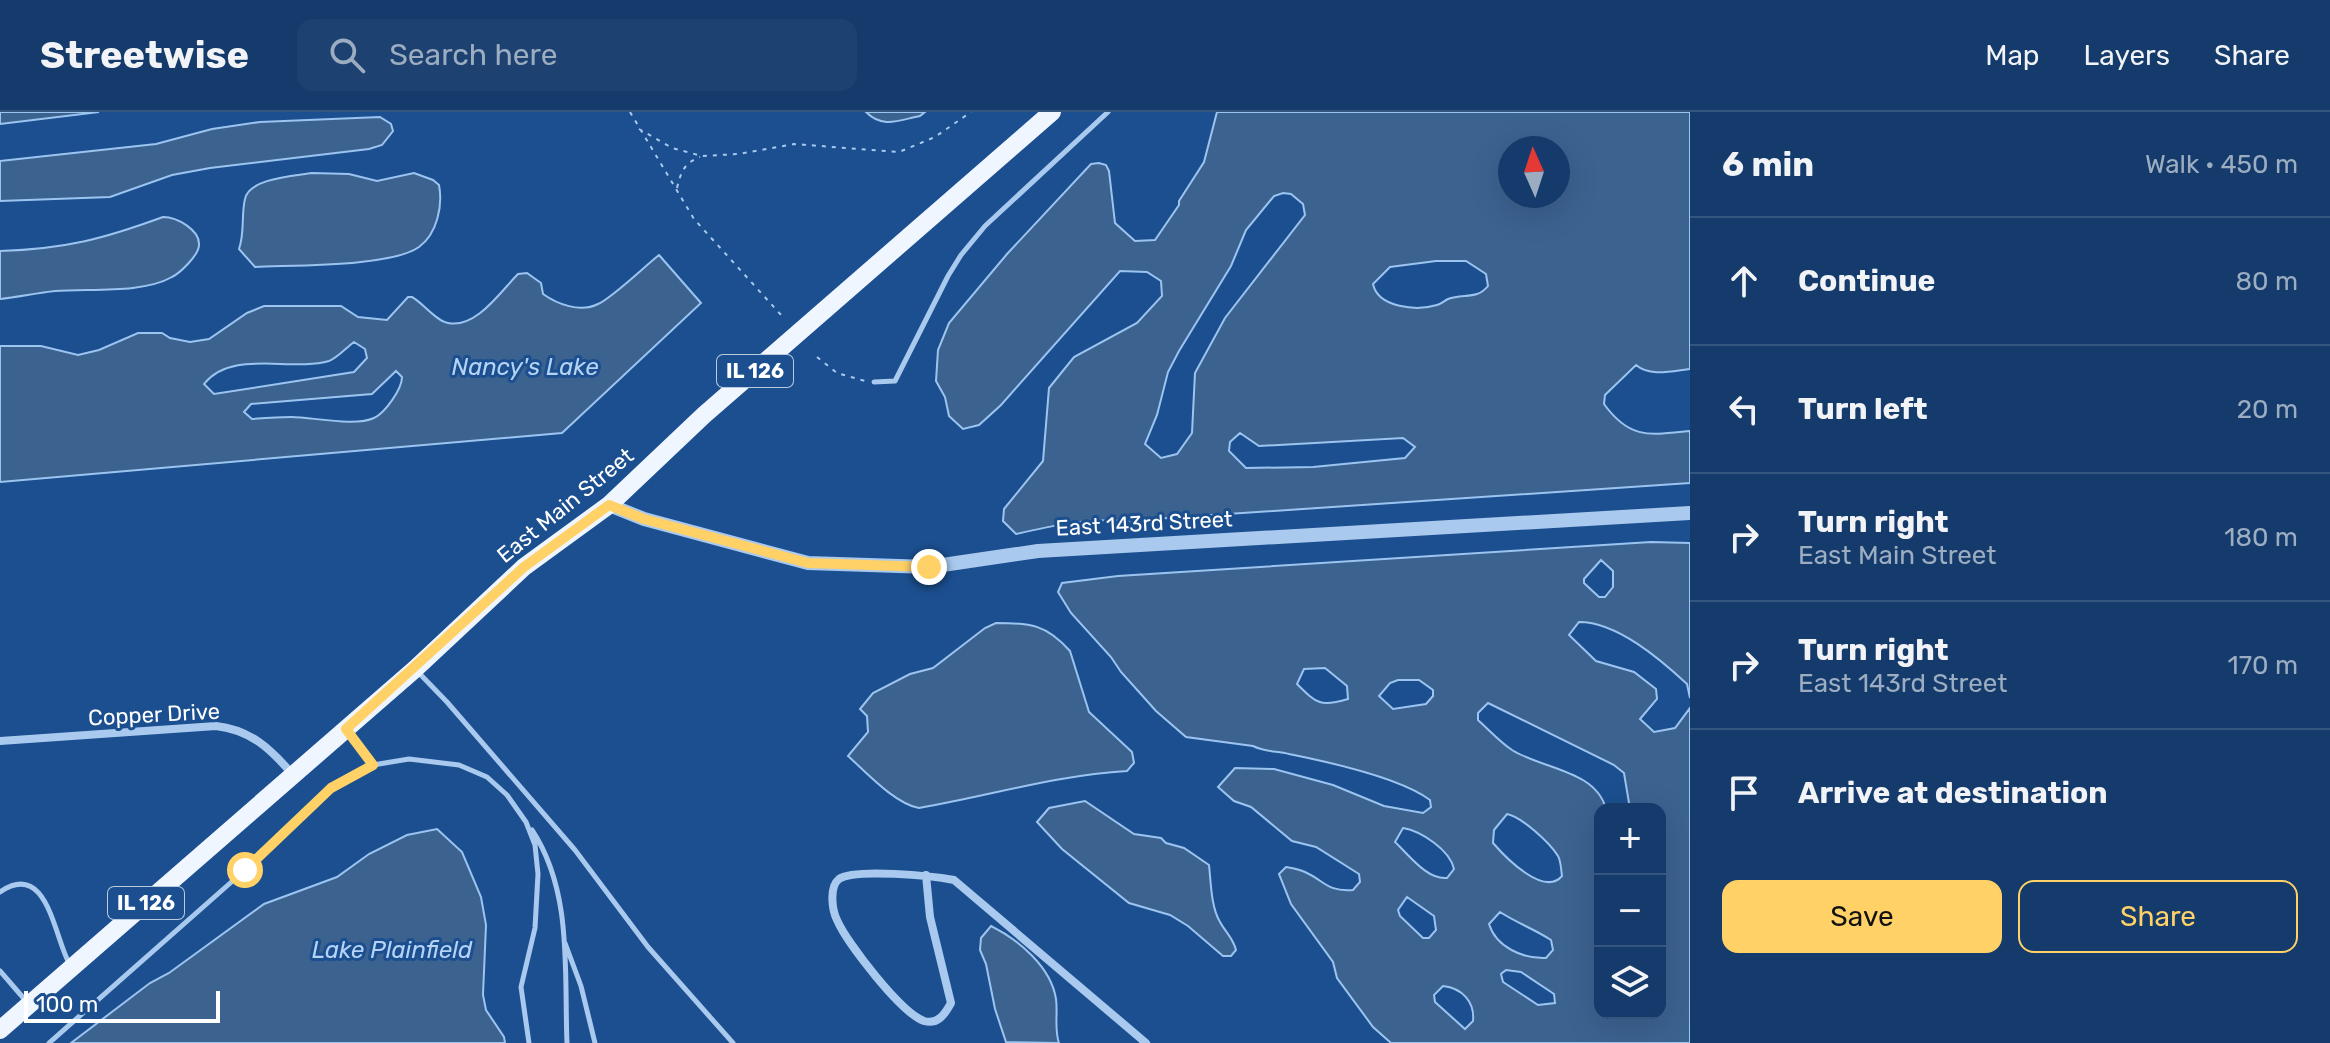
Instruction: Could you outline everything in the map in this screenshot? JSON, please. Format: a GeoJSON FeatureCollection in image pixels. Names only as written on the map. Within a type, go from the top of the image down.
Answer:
{"type":"FeatureCollection","features":[{"type":"Feature","properties":{"kind":"main road","name":"East Main Street"},"geometry":{"type":"LineString","coordinates":[[0,1030],[415,669],[524,567],[609,505],[704,415],[1052,112]]}},
{"type":"Feature","properties":{"kind":"street","name":"East 143rd Street"},"geometry":{"type":"LineString","coordinates":[[609,505],[644,519],[808,563],[929,567],[1038,551],[1690,513]]}},
{"type":"Feature","properties":{"kind":"street","name":"Copper Drive"},"geometry":{"type":"LineString","coordinates":[[0,741],[216,726],[244,732],[258,740],[293,775]]}},
{"type":"Feature","properties":{"kind":"street"},"geometry":{"type":"LineString","coordinates":[[926,875],[930,917],[951,1003],[945,1015],[937,1021],[926,1022],[910,1013],[875,975],[836,919],[832,897],[834,885],[840,878],[853,875],[926,875],[954,880],[1146,1043]]}},
{"type":"Feature","properties":{"kind":"lane"},"geometry":{"type":"LineString","coordinates":[[874,382],[895,381],[948,276],[985,226],[1108,112]]}},
{"type":"Feature","properties":{"kind":"lane"},"geometry":{"type":"LineString","coordinates":[[415,669],[575,850],[648,947],[733,1043]]}},
{"type":"Feature","properties":{"kind":"lane"},"geometry":{"type":"LineString","coordinates":[[346,729],[373,765]]}},
{"type":"Feature","properties":{"kind":"lane"},"geometry":{"type":"LineString","coordinates":[[49,1043],[245,870],[331,788],[373,765],[409,759],[459,765],[487,777],[507,795],[551,866],[560,905],[567,1043]]}},
{"type":"Feature","properties":{"kind":"lane"},"geometry":{"type":"LineString","coordinates":[[526,822],[535,845],[538,874],[535,928],[521,987],[529,1043]]}},
{"type":"Feature","properties":{"kind":"lane"},"geometry":{"type":"LineString","coordinates":[[0,892],[24,883],[39,895],[49,907],[72,968]]}},
{"type":"Feature","properties":{"kind":"lane"},"geometry":{"type":"LineString","coordinates":[[563,939],[581,986],[595,1043]]}},
{"type":"Feature","properties":{"kind":"lane"},"geometry":{"type":"LineString","coordinates":[[0,971],[29,1004]]}},
{"type":"Feature","properties":{"kind":"path"},"geometry":{"type":"LineString","coordinates":[[630,112],[694,219],[782,316]]}},
{"type":"Feature","properties":{"kind":"path"},"geometry":{"type":"LineString","coordinates":[[639,129],[672,148],[702,156],[739,154],[794,144],[899,152],[935,137],[971,112]]}},
{"type":"Feature","properties":{"kind":"path"},"geometry":{"type":"LineString","coordinates":[[677,189],[688,162],[702,156]]}},
{"type":"Feature","properties":{"kind":"path"},"geometry":{"type":"LineString","coordinates":[[817,357],[837,373],[874,382]]}},
{"type":"Feature","properties":{"kind":"water"},"geometry":{"type":"Polygon","coordinates":[[[0,112],[99,112],[0,124],[0,112]]]}},
{"type":"Feature","properties":{"kind":"water"},"geometry":{"type":"Polygon","coordinates":[[[866,112],[925,112],[920,116],[885,122],[866,112]]]}},
{"type":"Feature","properties":{"kind":"water"},"geometry":{"type":"Polygon","coordinates":[[[1217,112],[1690,112],[1690,369],[1654,372],[1636,365],[1605,395],[1604,404],[1632,429],[1652,434],[1690,431],[1690,483],[1083,522],[1016,534],[1003,521],[1004,509],[1043,461],[1049,388],[1074,357],[1137,323],[1162,296],[1161,281],[1147,272],[1120,271],[1001,405],[979,425],[963,429],[949,416],[945,397],[936,381],[938,350],[949,323],[1007,254],[1091,164],[1106,165],[1115,223],[1135,241],[1155,240],[1204,162],[1217,112]],[[1291,194],[1274,196],[1246,230],[1231,266],[1168,372],[1157,415],[1145,444],[1161,458],[1177,454],[1192,433],[1195,373],[1225,318],[1305,215],[1303,204],[1291,194]],[[1466,261],[1390,267],[1373,284],[1376,292],[1390,303],[1419,308],[1437,305],[1454,297],[1470,296],[1488,286],[1486,274],[1466,261]],[[1240,433],[1230,442],[1229,451],[1246,468],[1313,467],[1405,458],[1415,447],[1403,438],[1259,446],[1240,433]]]}},
{"type":"Feature","properties":{"kind":"water"},"geometry":{"type":"Polygon","coordinates":[[[380,117],[391,124],[393,131],[382,145],[369,149],[172,175],[110,197],[0,201],[0,161],[156,144],[212,129],[260,122],[380,117]]]}},
{"type":"Feature","properties":{"kind":"water"},"geometry":{"type":"Polygon","coordinates":[[[312,173],[349,174],[377,181],[414,173],[433,180],[439,185],[440,193],[434,227],[419,247],[405,254],[365,262],[255,267],[239,249],[248,192],[263,182],[312,173]]]}},
{"type":"Feature","properties":{"kind":"water"},"geometry":{"type":"Polygon","coordinates":[[[163,217],[187,225],[196,234],[199,245],[193,258],[172,277],[131,288],[55,291],[0,299],[0,251],[83,242],[163,217]]]}},
{"type":"Feature","properties":{"kind":"water","name":"Nancy's Lake"},"geometry":{"type":"Polygon","coordinates":[[[659,255],[701,303],[562,433],[0,482],[0,346],[41,346],[78,355],[99,350],[138,333],[162,333],[190,342],[209,339],[247,313],[264,306],[341,306],[358,317],[387,320],[408,297],[443,322],[458,323],[478,315],[518,274],[527,273],[541,283],[543,294],[549,298],[584,308],[604,301],[659,255]],[[354,342],[329,361],[314,364],[246,364],[216,373],[204,384],[214,394],[354,372],[367,358],[365,349],[354,342]],[[396,371],[372,394],[251,404],[244,412],[252,419],[291,417],[366,421],[388,406],[396,394],[402,377],[396,371]]]}},
{"type":"Feature","properties":{"kind":"water"},"geometry":{"type":"Polygon","coordinates":[[[1651,542],[1690,543],[1690,698],[1687,684],[1651,653],[1623,635],[1608,628],[1579,622],[1569,635],[1596,661],[1634,672],[1656,689],[1657,699],[1640,719],[1654,732],[1675,728],[1690,708],[1690,1043],[1391,1043],[1373,1027],[1337,978],[1333,962],[1291,904],[1279,874],[1286,867],[1296,869],[1332,888],[1353,890],[1360,882],[1359,874],[1316,847],[1292,841],[1251,807],[1234,801],[1218,787],[1235,768],[1274,769],[1333,785],[1384,806],[1423,813],[1431,807],[1430,800],[1401,784],[1343,766],[1253,746],[1186,737],[1156,711],[1071,613],[1058,592],[1062,583],[1118,576],[1651,542]],[[1601,560],[1584,583],[1599,597],[1605,597],[1613,587],[1613,571],[1601,560]],[[1325,668],[1304,669],[1297,684],[1310,696],[1325,703],[1348,699],[1347,686],[1325,668]],[[1419,680],[1390,683],[1379,696],[1393,709],[1426,704],[1433,696],[1433,690],[1419,680]],[[1507,814],[1494,830],[1493,843],[1516,866],[1536,879],[1554,881],[1562,876],[1559,858],[1549,844],[1513,816],[1507,814]],[[1403,828],[1395,842],[1432,875],[1447,878],[1454,869],[1447,855],[1434,842],[1418,833],[1403,828]],[[1407,897],[1398,910],[1400,916],[1423,938],[1429,938],[1436,930],[1434,916],[1407,897]],[[1500,912],[1489,924],[1504,945],[1520,954],[1546,958],[1553,950],[1551,940],[1500,912]],[[1506,970],[1501,974],[1503,982],[1538,1005],[1555,1003],[1554,994],[1521,972],[1506,970]],[[1443,986],[1434,995],[1435,1002],[1465,1029],[1473,1021],[1469,1002],[1456,990],[1443,986]]]}},
{"type":"Feature","properties":{"kind":"water"},"geometry":{"type":"Polygon","coordinates":[[[996,623],[1045,630],[1070,651],[1089,712],[1132,752],[1134,763],[1127,771],[1049,781],[919,808],[900,800],[848,756],[868,732],[867,716],[860,709],[873,693],[910,674],[933,668],[996,623]]]}},
{"type":"Feature","properties":{"kind":"water"},"geometry":{"type":"Polygon","coordinates":[[[1085,801],[1134,834],[1161,838],[1166,843],[1184,848],[1209,865],[1215,909],[1236,950],[1231,956],[1223,956],[1170,915],[1129,903],[1062,849],[1037,822],[1049,808],[1085,801]]]}},
{"type":"Feature","properties":{"kind":"water","name":"Lake Plainfield"},"geometry":{"type":"Polygon","coordinates":[[[437,829],[462,852],[481,897],[486,925],[483,995],[486,1010],[505,1043],[71,1043],[150,983],[169,973],[264,904],[337,877],[369,854],[407,835],[437,829]]]}},
{"type":"Feature","properties":{"kind":"water"},"geometry":{"type":"Polygon","coordinates":[[[991,926],[1023,947],[1048,976],[1056,999],[1059,1043],[1006,1042],[980,950],[981,938],[991,926]]]}},
{"type":"Feature","properties":{"kind":"route"},"geometry":{"type":"LineString","coordinates":[[245,870],[331,788],[373,765],[346,729],[524,567],[609,505],[644,519],[808,563],[929,567]]}}]}
